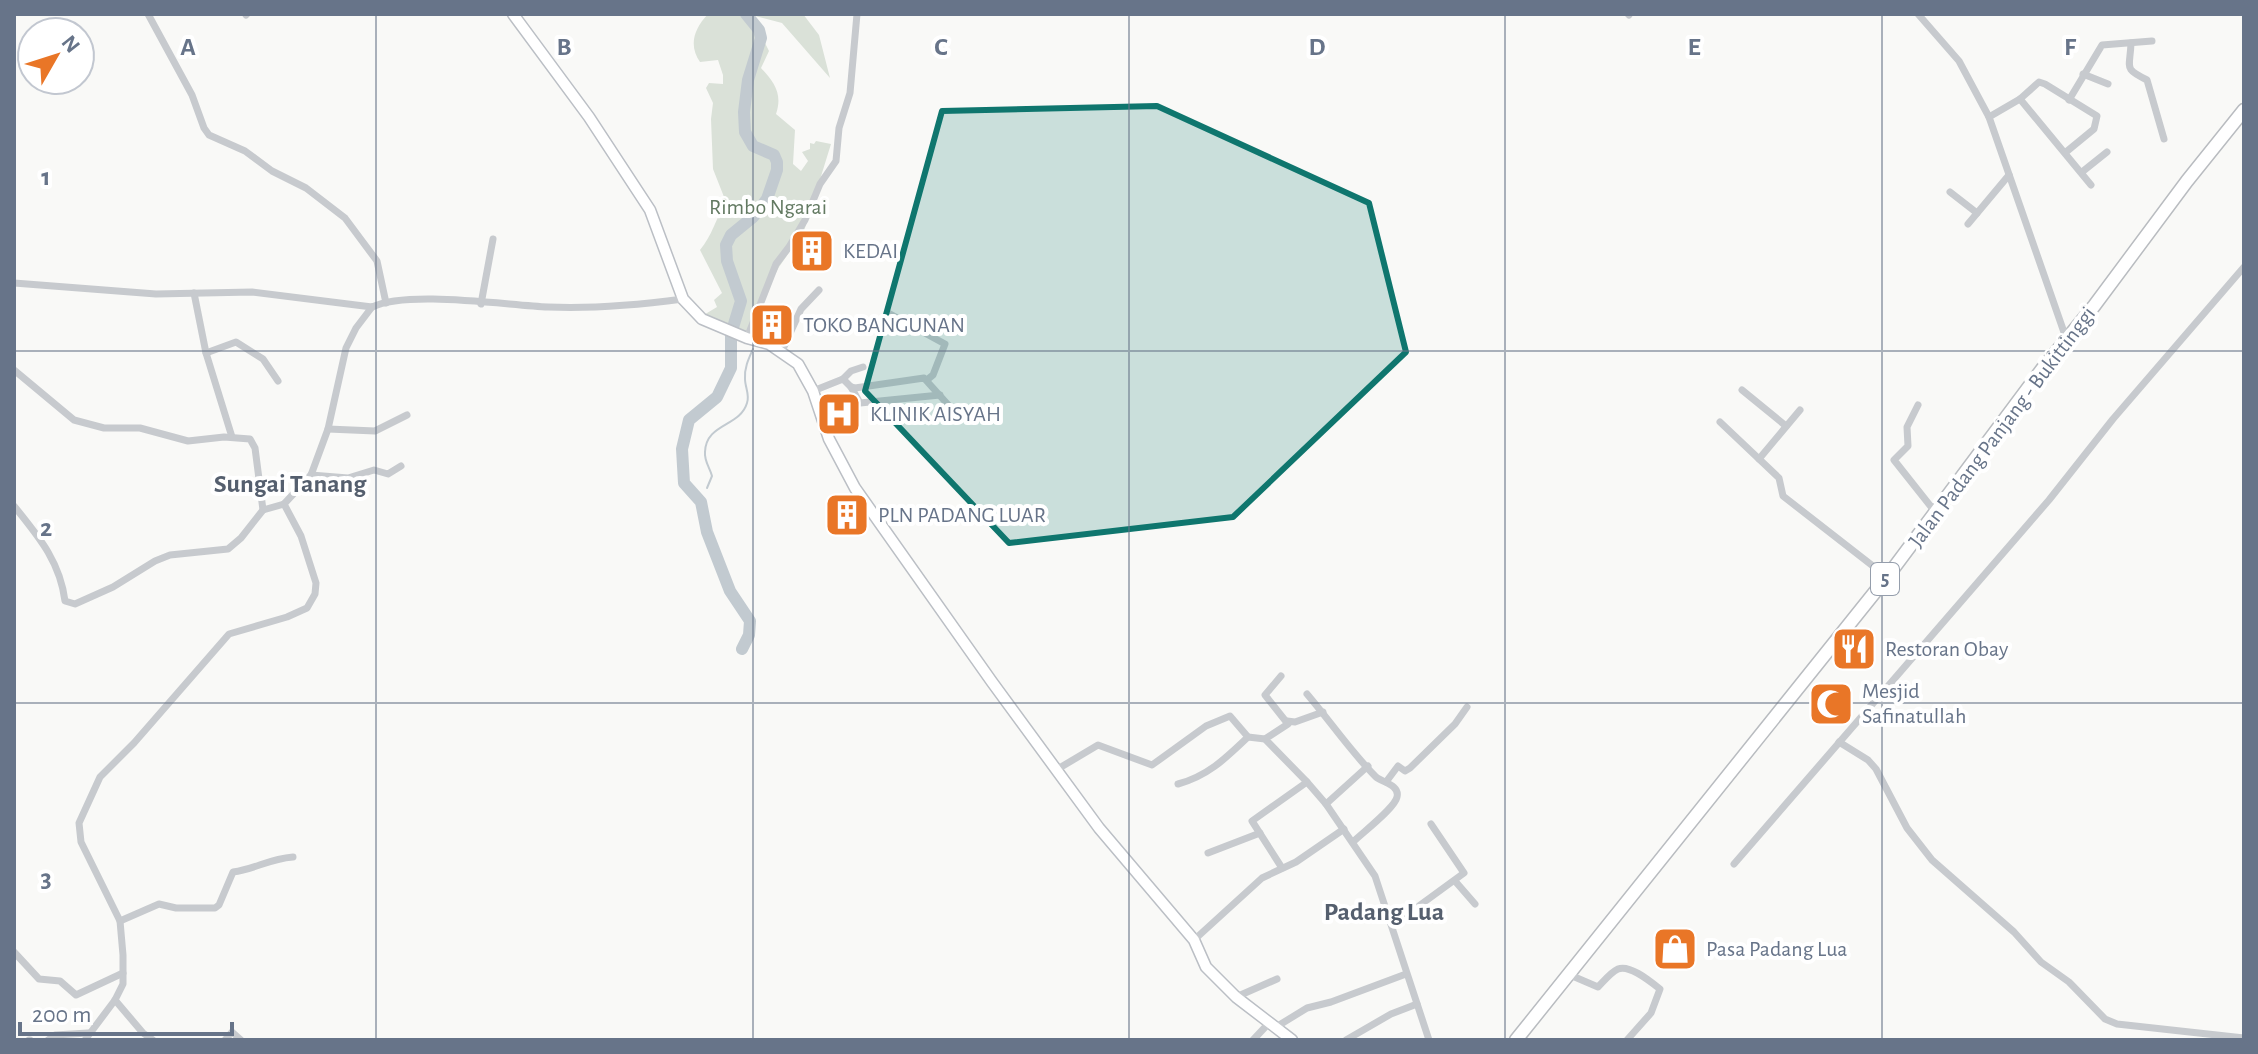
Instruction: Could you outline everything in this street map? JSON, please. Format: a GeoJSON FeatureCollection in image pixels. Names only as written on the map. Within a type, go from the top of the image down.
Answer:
{"type":"FeatureCollection","features":[{"type":"Feature","properties":{"kind":"highway","name":"Jalan Padang Panjang - Bukittinggi"},"geometry":{"type":"LineString","coordinates":[[1516,1040],[1887,577],[2066,338],[2244,110]]}},
{"type":"Feature","properties":{"kind":"main road"},"geometry":{"type":"LineString","coordinates":[[513,14],[589,117],[650,210],[683,299],[707,321],[769,344],[798,364],[813,391],[829,439],[855,488],[1056,770],[1099,828],[1194,940],[1206,967],[1236,997],[1292,1040]]}},
{"type":"Feature","properties":{"kind":"street"},"geometry":{"type":"LineString","coordinates":[[148,14],[192,95],[209,135],[245,151],[272,171],[306,188],[345,218],[377,261],[386,303]]}},
{"type":"Feature","properties":{"kind":"street"},"geometry":{"type":"LineString","coordinates":[[746,338],[776,264],[805,220],[820,184],[836,161],[839,128],[850,93],[857,14]]}},
{"type":"Feature","properties":{"kind":"street"},"geometry":{"type":"LineString","coordinates":[[1918,14],[1959,61],[1989,117],[2066,338]]}},
{"type":"Feature","properties":{"kind":"street"},"geometry":{"type":"LineString","coordinates":[[2069,100],[2102,45],[2152,41]]}},
{"type":"Feature","properties":{"kind":"street"},"geometry":{"type":"LineString","coordinates":[[2131,43],[2131,72],[2147,80],[2164,139]]}},
{"type":"Feature","properties":{"kind":"street"},"geometry":{"type":"LineString","coordinates":[[2083,74],[2108,84]]}},
{"type":"Feature","properties":{"kind":"street"},"geometry":{"type":"LineString","coordinates":[[1989,117],[2020,99],[2039,82],[2097,116],[2094,129],[2066,152]]}},
{"type":"Feature","properties":{"kind":"street"},"geometry":{"type":"LineString","coordinates":[[2020,99],[2091,185]]}},
{"type":"Feature","properties":{"kind":"street"},"geometry":{"type":"LineString","coordinates":[[2082,172],[2107,152]]}},
{"type":"Feature","properties":{"kind":"street"},"geometry":{"type":"LineString","coordinates":[[1968,224],[2009,175]]}},
{"type":"Feature","properties":{"kind":"street"},"geometry":{"type":"LineString","coordinates":[[1950,192],[1977,213]]}},
{"type":"Feature","properties":{"kind":"street"},"geometry":{"type":"LineString","coordinates":[[481,304],[493,239]]}},
{"type":"Feature","properties":{"kind":"street"},"geometry":{"type":"LineString","coordinates":[[1734,864],[2049,500],[2113,419],[2244,267]]}},
{"type":"Feature","properties":{"kind":"street"},"geometry":{"type":"LineString","coordinates":[[14,283],[156,294],[252,292],[372,307],[425,299],[605,308],[683,299]]}},
{"type":"Feature","properties":{"kind":"street"},"geometry":{"type":"LineString","coordinates":[[782,351],[801,309],[819,290]]}},
{"type":"Feature","properties":{"kind":"street"},"geometry":{"type":"LineString","coordinates":[[194,293],[206,353],[232,437]]}},
{"type":"Feature","properties":{"kind":"street"},"geometry":{"type":"LineString","coordinates":[[14,506],[50,555],[65,585],[65,601],[69,604],[113,587],[170,555],[228,549],[263,510],[284,504],[311,475],[328,429],[346,348],[372,307]]}},
{"type":"Feature","properties":{"kind":"street"},"geometry":{"type":"LineString","coordinates":[[851,387],[928,379],[933,375],[945,344],[890,314]]}},
{"type":"Feature","properties":{"kind":"street"},"geometry":{"type":"LineString","coordinates":[[206,353],[236,342],[263,359],[278,381]]}},
{"type":"Feature","properties":{"kind":"street"},"geometry":{"type":"LineString","coordinates":[[813,391],[863,367]]}},
{"type":"Feature","properties":{"kind":"street"},"geometry":{"type":"LineString","coordinates":[[14,370],[65,416],[74,420],[104,428],[140,428],[188,441],[232,437],[250,439],[253,442],[263,510]]}},
{"type":"Feature","properties":{"kind":"street"},"geometry":{"type":"LineString","coordinates":[[843,379],[860,403],[940,395]]}},
{"type":"Feature","properties":{"kind":"street"},"geometry":{"type":"LineString","coordinates":[[928,379],[951,408]]}},
{"type":"Feature","properties":{"kind":"street"},"geometry":{"type":"LineString","coordinates":[[1742,390],[1786,426]]}},
{"type":"Feature","properties":{"kind":"street"},"geometry":{"type":"LineString","coordinates":[[1918,405],[1907,427],[1908,446],[1894,460],[1936,513]]}},
{"type":"Feature","properties":{"kind":"street"},"geometry":{"type":"LineString","coordinates":[[1759,459],[1800,410]]}},
{"type":"Feature","properties":{"kind":"street"},"geometry":{"type":"LineString","coordinates":[[328,429],[375,431],[407,415]]}},
{"type":"Feature","properties":{"kind":"street"},"geometry":{"type":"LineString","coordinates":[[1720,422],[1779,478],[1783,496],[1887,577]]}},
{"type":"Feature","properties":{"kind":"street"},"geometry":{"type":"LineString","coordinates":[[311,475],[348,478],[374,470],[388,474],[401,466]]}},
{"type":"Feature","properties":{"kind":"street"},"geometry":{"type":"LineString","coordinates":[[48,1040],[55,1035],[87,1036],[115,1000],[123,984],[120,921],[81,842],[79,823],[100,777],[134,743],[229,634],[307,608],[315,594],[316,583],[301,536],[284,504]]}},
{"type":"Feature","properties":{"kind":"street"},"geometry":{"type":"LineString","coordinates":[[1281,676],[1265,695],[1287,721],[1295,722],[1323,712]]}},
{"type":"Feature","properties":{"kind":"street"},"geometry":{"type":"LineString","coordinates":[[1307,694],[1380,780],[1410,768],[1455,724],[1467,707]]}},
{"type":"Feature","properties":{"kind":"street"},"geometry":{"type":"LineString","coordinates":[[1056,770],[1098,745],[1152,765],[1206,726],[1230,716],[1248,737],[1265,739],[1287,726],[1287,721]]}},
{"type":"Feature","properties":{"kind":"street"},"geometry":{"type":"LineString","coordinates":[[1178,784],[1202,776],[1220,764],[1248,737]]}},
{"type":"Feature","properties":{"kind":"street"},"geometry":{"type":"LineString","coordinates":[[1265,739],[1326,804],[1375,876],[1429,1040]]}},
{"type":"Feature","properties":{"kind":"street"},"geometry":{"type":"LineString","coordinates":[[1839,742],[1868,760],[1876,769],[1907,828],[1932,860],[2014,932],[2041,962],[2069,982],[2105,1019],[2117,1024],[2244,1038]]}},
{"type":"Feature","properties":{"kind":"street"},"geometry":{"type":"LineString","coordinates":[[1326,804],[1368,766]]}},
{"type":"Feature","properties":{"kind":"street"},"geometry":{"type":"LineString","coordinates":[[1353,842],[1397,798],[1394,774]]}},
{"type":"Feature","properties":{"kind":"street"},"geometry":{"type":"LineString","coordinates":[[1282,868],[1252,821],[1307,782]]}},
{"type":"Feature","properties":{"kind":"street"},"geometry":{"type":"LineString","coordinates":[[1392,922],[1455,881],[1464,870],[1431,824]]}},
{"type":"Feature","properties":{"kind":"street"},"geometry":{"type":"LineString","coordinates":[[1194,940],[1262,878],[1306,856],[1344,829]]}},
{"type":"Feature","properties":{"kind":"street"},"geometry":{"type":"LineString","coordinates":[[1208,853],[1260,833]]}},
{"type":"Feature","properties":{"kind":"street"},"geometry":{"type":"LineString","coordinates":[[120,921],[159,904],[176,908],[215,908],[233,872],[253,868],[267,860],[293,857]]}},
{"type":"Feature","properties":{"kind":"street"},"geometry":{"type":"LineString","coordinates":[[1455,881],[1475,904]]}},
{"type":"Feature","properties":{"kind":"street"},"geometry":{"type":"LineString","coordinates":[[14,952],[39,979],[60,981],[76,995],[123,973]]}},
{"type":"Feature","properties":{"kind":"street"},"geometry":{"type":"LineString","coordinates":[[1570,975],[1598,987],[1617,969],[1624,969],[1648,979],[1660,989],[1651,1013],[1627,1040]]}},
{"type":"Feature","properties":{"kind":"street"},"geometry":{"type":"LineString","coordinates":[[1253,1040],[1272,1025],[1307,1008],[1406,974]]}},
{"type":"Feature","properties":{"kind":"street"},"geometry":{"type":"LineString","coordinates":[[1236,997],[1277,979]]}},
{"type":"Feature","properties":{"kind":"street"},"geometry":{"type":"LineString","coordinates":[[115,1000],[143,1033],[153,1040]]}},
{"type":"Feature","properties":{"kind":"street"},"geometry":{"type":"LineString","coordinates":[[1346,1040],[1391,1014],[1417,1004]]}},
{"type":"Feature","properties":{"kind":"street"},"geometry":{"type":"LineString","coordinates":[[225,1040],[232,1032],[241,1040]]}},
{"type":"Feature","properties":{"kind":"highlighted area"},"geometry":{"type":"Polygon","coordinates":[[[1157,106],[1369,203],[1406,352],[1233,517],[1009,543],[865,391],[942,111],[1157,106]]]}},
{"type":"Feature","properties":{"kind":"green space","name":"Rimbo Ngarai"},"geometry":{"type":"Polygon","coordinates":[[[708,14],[803,14],[819,35],[830,78],[782,23],[751,15],[769,51],[761,68],[776,89],[776,114],[795,130],[793,164],[801,171],[808,161],[802,152],[810,149],[810,143],[831,144],[804,231],[766,292],[752,331],[761,346],[697,319],[717,307],[714,300],[722,293],[700,250],[726,202],[713,169],[713,103],[706,88],[709,83],[723,84],[723,75],[718,60],[700,62],[694,50],[696,32],[708,14]]]}},
{"type":"Feature","properties":{"kind":"waterway"},"geometry":{"type":"LineString","coordinates":[[742,649],[749,635],[750,621],[730,591],[707,532],[701,502],[684,483],[682,449],[689,420],[717,397],[731,368],[731,334],[741,301],[727,261],[726,245],[731,235],[753,217],[767,199],[777,170],[774,155],[753,146],[745,132],[748,80],[761,38],[759,30],[746,14]]}},
{"type":"Feature","properties":{"kind":"waterway"},"geometry":{"type":"LineString","coordinates":[[707,488],[712,476],[705,458],[707,443],[711,435],[738,417],[747,403],[745,371],[753,349]]}},
{"type":"Feature","properties":{"kind":"place","name":"KEDAI"},"geometry":{"type":"Point","coordinates":[812,251]}},
{"type":"Feature","properties":{"kind":"place","name":"TOKO BANGUNAN"},"geometry":{"type":"Point","coordinates":[772,325]}},
{"type":"Feature","properties":{"kind":"place","name":"KLINIK AISYAH"},"geometry":{"type":"Point","coordinates":[839,414]}},
{"type":"Feature","properties":{"kind":"place","name":"PLN PADANG LUAR"},"geometry":{"type":"Point","coordinates":[847,515]}},
{"type":"Feature","properties":{"kind":"place","name":"Restoran Obay"},"geometry":{"type":"Point","coordinates":[1854,649]}},
{"type":"Feature","properties":{"kind":"place","name":"Mesjid Safinatullah"},"geometry":{"type":"Point","coordinates":[1831,704]}},
{"type":"Feature","properties":{"kind":"place","name":"Pasa Padang Lua"},"geometry":{"type":"Point","coordinates":[1675,949]}},
{"type":"Feature","properties":{"kind":"district","name":"Sungai Tanang"},"geometry":{"type":"Point","coordinates":[290,484]}},
{"type":"Feature","properties":{"kind":"district","name":"Padang Lua"},"geometry":{"type":"Point","coordinates":[1384,912]}}]}
